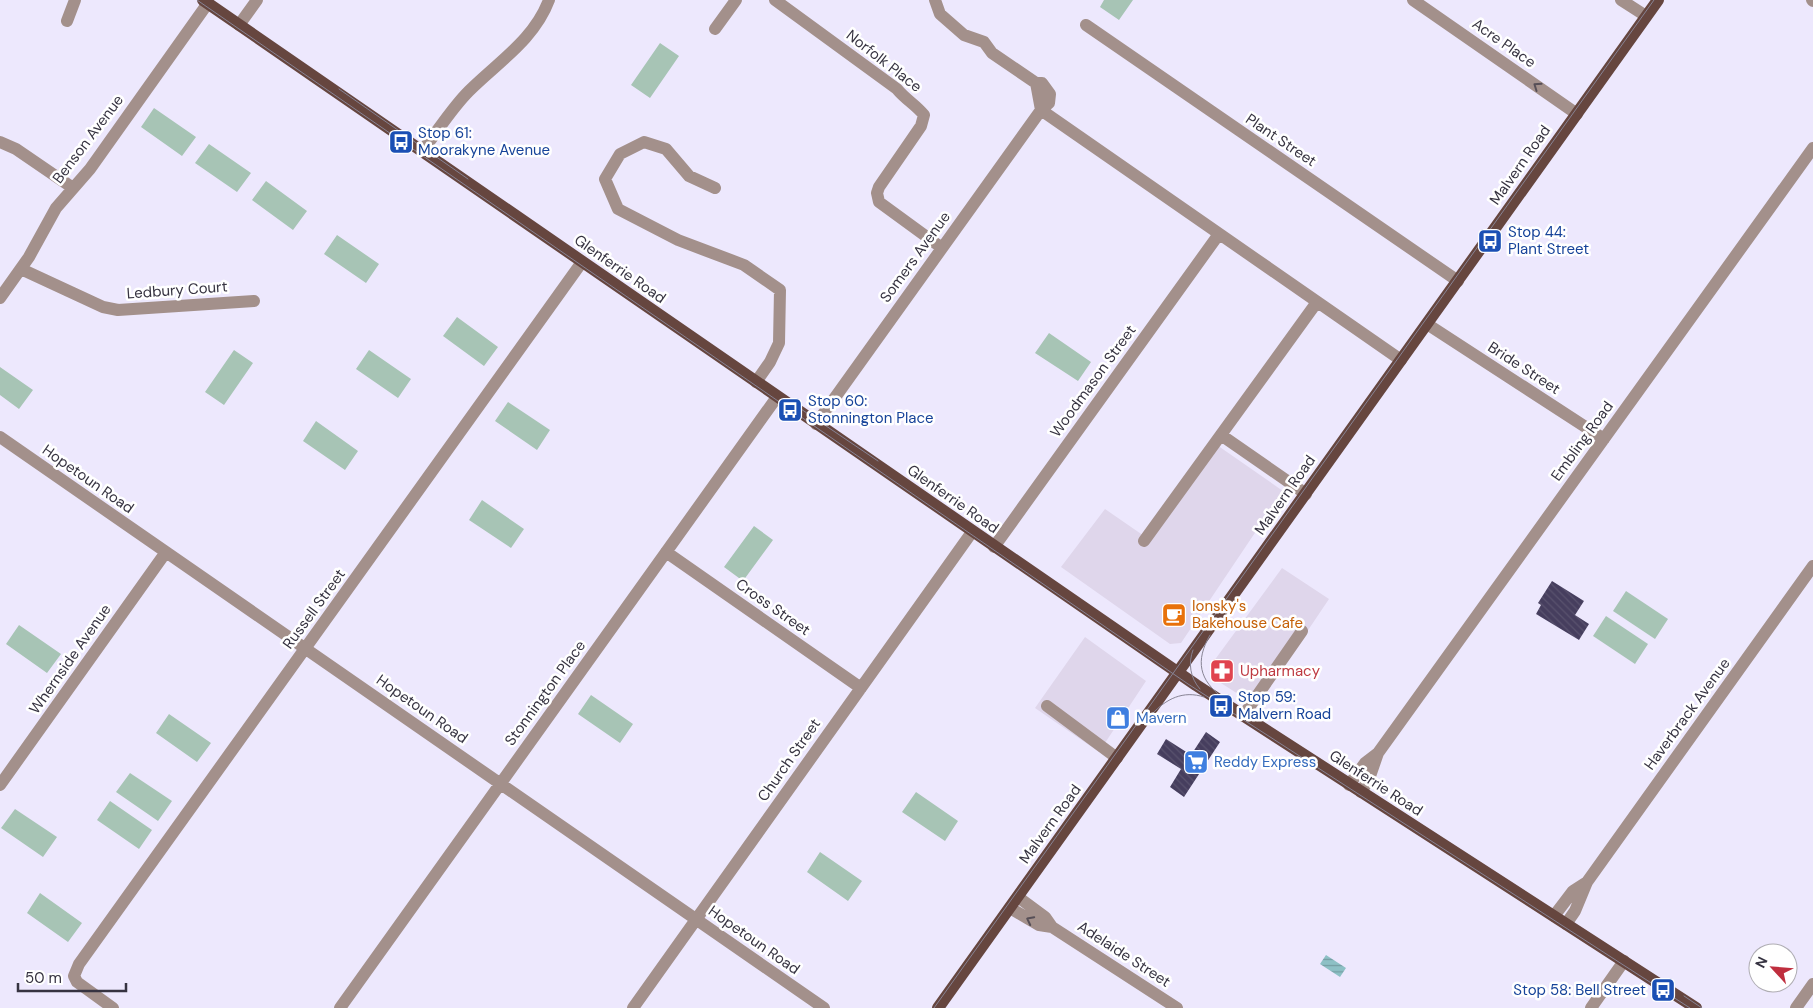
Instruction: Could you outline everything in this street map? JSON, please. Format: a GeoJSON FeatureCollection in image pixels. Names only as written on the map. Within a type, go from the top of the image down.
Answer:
{"type":"FeatureCollection","features":[{"type":"Feature","properties":{"kind":"main road","name":"Malvern Road"},"geometry":{"type":"LineString","coordinates":[[938,1008],[1658,0]]}},
{"type":"Feature","properties":{"kind":"main road","name":"Glenferrie Road"},"geometry":{"type":"LineString","coordinates":[[205,2],[972,532],[1243,716],[1696,1008]]}},
{"type":"Feature","properties":{"kind":"street"},"geometry":{"type":"LineString","coordinates":[[67,20],[76,0]]}},
{"type":"Feature","properties":{"kind":"street"},"geometry":{"type":"LineString","coordinates":[[239,25],[257,0]]}},
{"type":"Feature","properties":{"kind":"street"},"geometry":{"type":"LineString","coordinates":[[422,151],[448,115],[468,92],[515,51],[538,23],[549,0]]}},
{"type":"Feature","properties":{"kind":"street"},"geometry":{"type":"LineString","coordinates":[[715,29],[736,0]]}},
{"type":"Feature","properties":{"kind":"street","name":"Norfolk Place"},"geometry":{"type":"LineString","coordinates":[[774,0],[897,89],[904,98],[919,108],[924,115],[924,121],[921,126],[876,193],[879,202],[942,248]]}},
{"type":"Feature","properties":{"kind":"street","name":"Somers Avenue"},"geometry":{"type":"LineString","coordinates":[[816,424],[1041,110],[1049,103],[1050,94],[1042,84],[1036,83],[992,53],[984,42],[964,35],[940,14],[935,0]]}},
{"type":"Feature","properties":{"kind":"street","name":"Acre Place"},"geometry":{"type":"LineString","coordinates":[[1413,0],[1577,114]]}},
{"type":"Feature","properties":{"kind":"street"},"geometry":{"type":"LineString","coordinates":[[1621,0],[1646,16]]}},
{"type":"Feature","properties":{"kind":"street","name":"Benson Avenue"},"geometry":{"type":"LineString","coordinates":[[0,298],[21,269],[50,217],[90,169],[205,2]]}},
{"type":"Feature","properties":{"kind":"street","name":"Plant Street"},"geometry":{"type":"LineString","coordinates":[[1086,26],[1458,281]]}},
{"type":"Feature","properties":{"kind":"street"},"geometry":{"type":"LineString","coordinates":[[1041,110],[1401,360]]}},
{"type":"Feature","properties":{"kind":"street"},"geometry":{"type":"LineString","coordinates":[[0,142],[16,149],[73,188]]}},
{"type":"Feature","properties":{"kind":"street"},"geometry":{"type":"LineString","coordinates":[[715,188],[689,176],[666,149],[644,142],[620,154],[605,179],[618,210],[678,240],[744,265],[780,290],[779,343],[770,362],[756,382]]}},
{"type":"Feature","properties":{"kind":"street","name":"Embling Road"},"geometry":{"type":"LineString","coordinates":[[1350,785],[1366,763],[1378,753],[1813,148]]}},
{"type":"Feature","properties":{"kind":"street","name":"Woodmason Street"},"geometry":{"type":"LineString","coordinates":[[994,546],[1219,234]]}},
{"type":"Feature","properties":{"kind":"street","name":"Russell Street"},"geometry":{"type":"LineString","coordinates":[[113,1008],[75,980],[74,976],[79,964],[582,262]]}},
{"type":"Feature","properties":{"kind":"street","name":"Ledbury Court"},"geometry":{"type":"LineString","coordinates":[[21,269],[103,307],[118,310],[254,301]]}},
{"type":"Feature","properties":{"kind":"street"},"geometry":{"type":"LineString","coordinates":[[1144,541],[1317,302]]}},
{"type":"Feature","properties":{"kind":"street","name":"Bride Street"},"geometry":{"type":"LineString","coordinates":[[1427,324],[1604,439]]}},
{"type":"Feature","properties":{"kind":"street","name":"Stonnington Place"},"geometry":{"type":"LineString","coordinates":[[340,1008],[777,397]]}},
{"type":"Feature","properties":{"kind":"street"},"geometry":{"type":"LineString","coordinates":[[1221,435],[1306,494]]}},
{"type":"Feature","properties":{"kind":"street","name":"Hopetoun Road"},"geometry":{"type":"LineString","coordinates":[[0,437],[824,1008]]}},
{"type":"Feature","properties":{"kind":"street","name":"Church Street"},"geometry":{"type":"LineString","coordinates":[[633,1008],[972,532]]}},
{"type":"Feature","properties":{"kind":"street","name":"Whernside Avenue"},"geometry":{"type":"LineString","coordinates":[[0,785],[166,552]]}},
{"type":"Feature","properties":{"kind":"street","name":"Cross Street"},"geometry":{"type":"LineString","coordinates":[[666,552],[861,688]]}},
{"type":"Feature","properties":{"kind":"street","name":"Haverbrack Avenue"},"geometry":{"type":"LineString","coordinates":[[1566,924],[1575,911],[1587,882],[1813,566]]}},
{"type":"Feature","properties":{"kind":"street"},"geometry":{"type":"LineString","coordinates":[[1243,716],[1302,631]]}},
{"type":"Feature","properties":{"kind":"street"},"geometry":{"type":"LineString","coordinates":[[1047,706],[1117,758]]}},
{"type":"Feature","properties":{"kind":"street","name":"Embling Road"},"geometry":{"type":"LineString","coordinates":[[1361,792],[1370,778],[1378,753]]}},
{"type":"Feature","properties":{"kind":"street","name":"Haverbrack Avenue"},"geometry":{"type":"LineString","coordinates":[[1554,916],[1573,892],[1587,882]]}},
{"type":"Feature","properties":{"kind":"street","name":"Adelaide Street"},"geometry":{"type":"LineString","coordinates":[[1018,897],[1045,917],[1052,927],[1178,1008]]}},
{"type":"Feature","properties":{"kind":"street","name":"Adelaide Street"},"geometry":{"type":"LineString","coordinates":[[1010,908],[1039,925],[1052,927]]}},
{"type":"Feature","properties":{"kind":"street"},"geometry":{"type":"LineString","coordinates":[[1591,1008],[1624,961]]}},
{"type":"Feature","properties":{"kind":"street"},"geometry":{"type":"LineString","coordinates":[[1796,1008],[1813,984]]}},
{"type":"Feature","properties":{"kind":"shaded area"},"geometry":{"type":"Polygon","coordinates":[[[1104,0],[1133,0],[1119,20],[1100,7],[1104,0]]]}},
{"type":"Feature","properties":{"kind":"shaded area"},"geometry":{"type":"Polygon","coordinates":[[[660,43],[679,56],[650,98],[631,85],[660,43]]]}},
{"type":"Feature","properties":{"kind":"shaded area"},"geometry":{"type":"Polygon","coordinates":[[[154,108],[196,137],[182,156],[141,127],[154,108]]]}},
{"type":"Feature","properties":{"kind":"shaded area"},"geometry":{"type":"Polygon","coordinates":[[[209,144],[251,173],[237,192],[195,163],[209,144]]]}},
{"type":"Feature","properties":{"kind":"shaded area"},"geometry":{"type":"Polygon","coordinates":[[[266,181],[307,211],[293,230],[252,200],[266,181]]]}},
{"type":"Feature","properties":{"kind":"shaded area"},"geometry":{"type":"Polygon","coordinates":[[[337,235],[379,264],[366,283],[324,254],[337,235]]]}},
{"type":"Feature","properties":{"kind":"shaded area"},"geometry":{"type":"Polygon","coordinates":[[[457,317],[498,347],[484,366],[443,336],[457,317]]]}},
{"type":"Feature","properties":{"kind":"shaded area"},"geometry":{"type":"Polygon","coordinates":[[[1049,333],[1091,362],[1078,381],[1035,353],[1049,333]]]}},
{"type":"Feature","properties":{"kind":"shaded area"},"geometry":{"type":"Polygon","coordinates":[[[234,350],[253,363],[224,405],[205,392],[234,350]]]}},
{"type":"Feature","properties":{"kind":"shaded area"},"geometry":{"type":"Polygon","coordinates":[[[369,350],[411,379],[398,398],[356,369],[369,350]]]}},
{"type":"Feature","properties":{"kind":"shaded area"},"geometry":{"type":"Polygon","coordinates":[[[0,367],[33,390],[19,409],[0,395],[0,367]]]}},
{"type":"Feature","properties":{"kind":"shaded area"},"geometry":{"type":"Polygon","coordinates":[[[508,402],[550,430],[537,450],[495,421],[508,402]]]}},
{"type":"Feature","properties":{"kind":"shaded area"},"geometry":{"type":"Polygon","coordinates":[[[316,421],[358,451],[345,470],[303,441],[316,421]]]}},
{"type":"Feature","properties":{"kind":"shaded area"},"geometry":{"type":"Polygon","coordinates":[[[1214,443],[1283,491],[1181,643],[1170,644],[1061,567],[1105,509],[1147,538],[1214,443]]]}},
{"type":"Feature","properties":{"kind":"shaded area"},"geometry":{"type":"Polygon","coordinates":[[[482,500],[524,529],[511,548],[469,520],[482,500]]]}},
{"type":"Feature","properties":{"kind":"shaded area"},"geometry":{"type":"Polygon","coordinates":[[[754,526],[773,540],[743,581],[724,567],[754,526]]]}},
{"type":"Feature","properties":{"kind":"shaded area"},"geometry":{"type":"Polygon","coordinates":[[[1282,568],[1329,599],[1257,706],[1213,678],[1211,665],[1282,568]]]}},
{"type":"Feature","properties":{"kind":"shaded area"},"geometry":{"type":"Polygon","coordinates":[[[1626,591],[1668,619],[1655,639],[1613,611],[1626,591]]]}},
{"type":"Feature","properties":{"kind":"shaded area"},"geometry":{"type":"Polygon","coordinates":[[[1606,616],[1648,644],[1635,664],[1593,636],[1606,616]]]}},
{"type":"Feature","properties":{"kind":"shaded area"},"geometry":{"type":"Polygon","coordinates":[[[19,625],[61,654],[47,673],[6,644],[19,625]]]}},
{"type":"Feature","properties":{"kind":"shaded area"},"geometry":{"type":"Polygon","coordinates":[[[1085,637],[1146,681],[1099,752],[1035,708],[1085,637]]]}},
{"type":"Feature","properties":{"kind":"shaded area"},"geometry":{"type":"Polygon","coordinates":[[[591,695],[633,724],[620,743],[578,714],[591,695]]]}},
{"type":"Feature","properties":{"kind":"shaded area"},"geometry":{"type":"Polygon","coordinates":[[[169,714],[211,743],[197,762],[156,733],[169,714]]]}},
{"type":"Feature","properties":{"kind":"shaded area"},"geometry":{"type":"Polygon","coordinates":[[[130,773],[172,801],[158,821],[116,792],[130,773]]]}},
{"type":"Feature","properties":{"kind":"shaded area"},"geometry":{"type":"Polygon","coordinates":[[[916,792],[958,821],[945,841],[902,812],[916,792]]]}},
{"type":"Feature","properties":{"kind":"shaded area"},"geometry":{"type":"Polygon","coordinates":[[[110,801],[152,830],[139,849],[97,820],[110,801]]]}},
{"type":"Feature","properties":{"kind":"shaded area"},"geometry":{"type":"Polygon","coordinates":[[[15,809],[57,837],[43,857],[1,828],[15,809]]]}},
{"type":"Feature","properties":{"kind":"shaded area"},"geometry":{"type":"Polygon","coordinates":[[[820,852],[862,881],[848,901],[807,872],[820,852]]]}},
{"type":"Feature","properties":{"kind":"shaded area"},"geometry":{"type":"Polygon","coordinates":[[[40,893],[82,923],[68,942],[27,913],[40,893]]]}},
{"type":"Feature","properties":{"kind":"shaded area"},"geometry":{"type":"Polygon","coordinates":[[[1326,955],[1346,968],[1340,977],[1320,964],[1326,955]]]}},
{"type":"Feature","properties":{"kind":"building"},"geometry":{"type":"Polygon","coordinates":[[[1552,581],[1584,601],[1575,615],[1589,624],[1579,640],[1536,614],[1541,605],[1538,603],[1552,581]]]}},
{"type":"Feature","properties":{"kind":"building","name":"Reddy Express"},"geometry":{"type":"Polygon","coordinates":[[[1206,732],[1220,742],[1184,797],[1170,787],[1181,769],[1157,754],[1166,739],[1191,755],[1206,732]]]}},
{"type":"Feature","properties":{"kind":"tram line"},"geometry":{"type":"LineString","coordinates":[[197,0],[1188,684],[1690,1008]]}},
{"type":"Feature","properties":{"kind":"tram line"},"geometry":{"type":"LineString","coordinates":[[934,1008],[1654,0]]}},
{"type":"Feature","properties":{"kind":"tram line"},"geometry":{"type":"LineString","coordinates":[[339,89],[468,179]]}},
{"type":"Feature","properties":{"kind":"tram line"},"geometry":{"type":"LineString","coordinates":[[795,405],[878,461]]}},
{"type":"Feature","properties":{"kind":"tram line"},"geometry":{"type":"LineString","coordinates":[[1210,635],[1202,653],[1202,669],[1204,677],[1209,684],[1223,698]]}},
{"type":"Feature","properties":{"kind":"tram line"},"geometry":{"type":"LineString","coordinates":[[1193,650],[1191,670],[1194,680],[1200,689]]}},
{"type":"Feature","properties":{"kind":"tram line"},"geometry":{"type":"LineString","coordinates":[[1152,714],[1163,704],[1175,697],[1182,695],[1204,697]]}},
{"type":"Feature","properties":{"kind":"tram line"},"geometry":{"type":"LineString","coordinates":[[1684,996],[1702,1008]]}},
{"type":"Feature","properties":{"kind":"place","name":"Stop 61: Moorakyne Avenue"},"geometry":{"type":"Point","coordinates":[401,142]}},
{"type":"Feature","properties":{"kind":"place","name":"Stop 44: Plant Street"},"geometry":{"type":"Point","coordinates":[1490,241]}},
{"type":"Feature","properties":{"kind":"place","name":"Stop 60: Stonnington Place"},"geometry":{"type":"Point","coordinates":[790,410]}},
{"type":"Feature","properties":{"kind":"place","name":"Ionsky's Bakehouse Cafe"},"geometry":{"type":"Point","coordinates":[1174,615]}},
{"type":"Feature","properties":{"kind":"place","name":"Upharmacy"},"geometry":{"type":"Point","coordinates":[1222,671]}},
{"type":"Feature","properties":{"kind":"place","name":"Stop 59: Malvern Road"},"geometry":{"type":"Point","coordinates":[1221,706]}},
{"type":"Feature","properties":{"kind":"place","name":"Mavern"},"geometry":{"type":"Point","coordinates":[1118,718]}},
{"type":"Feature","properties":{"kind":"place","name":"Reddy Express"},"geometry":{"type":"Point","coordinates":[1196,762]}},
{"type":"Feature","properties":{"kind":"place","name":"Stop 58: Bell Street"},"geometry":{"type":"Point","coordinates":[1663,990]}}]}
